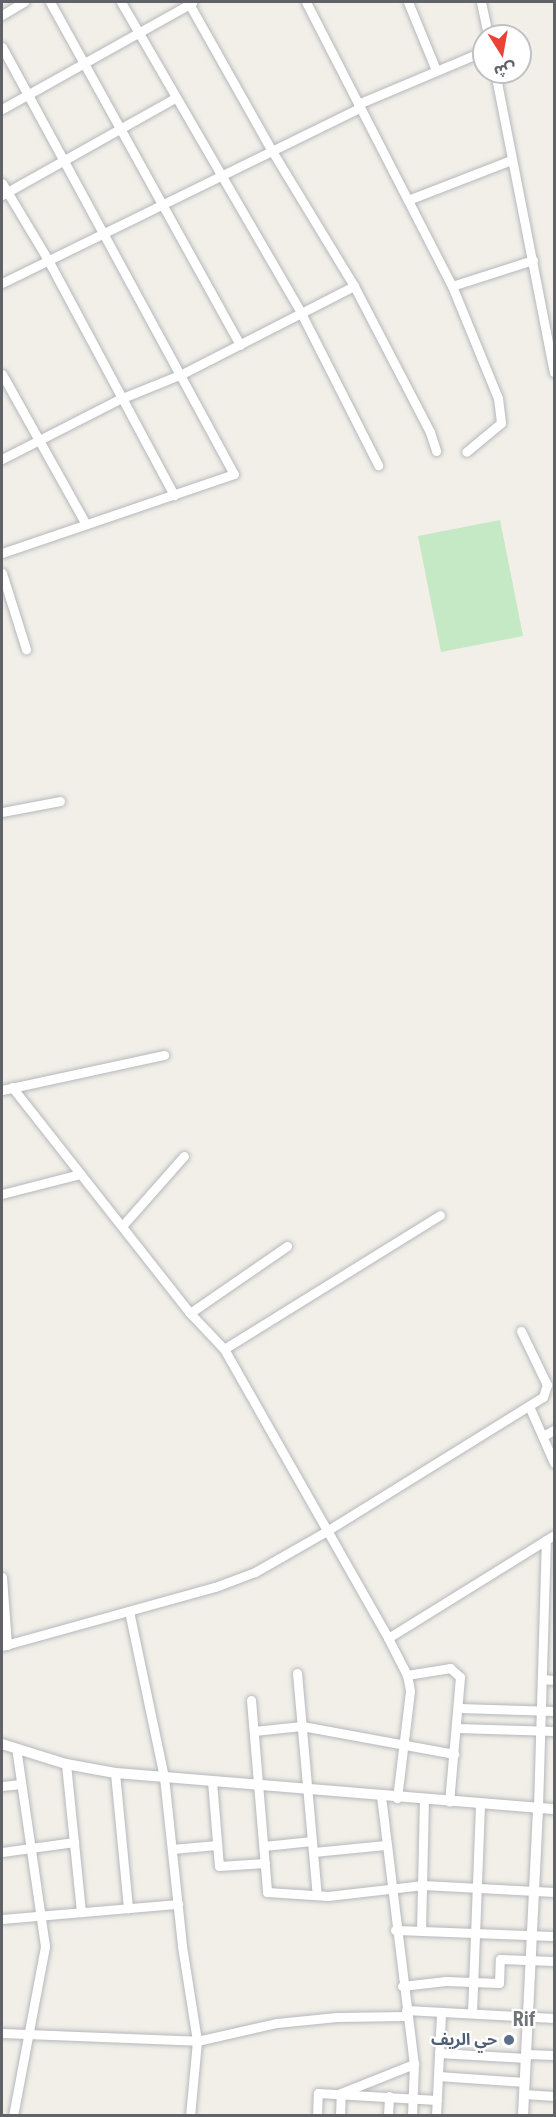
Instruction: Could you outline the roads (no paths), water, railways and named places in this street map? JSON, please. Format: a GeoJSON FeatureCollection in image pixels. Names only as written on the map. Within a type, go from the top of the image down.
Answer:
{"type":"FeatureCollection","features":[{"type":"Feature","properties":{"kind":"street"},"geometry":{"type":"LineString","coordinates":[[2,15],[24,2]]}},
{"type":"Feature","properties":{"kind":"street"},"geometry":{"type":"LineString","coordinates":[[50,2],[240,345]]}},
{"type":"Feature","properties":{"kind":"street"},"geometry":{"type":"LineString","coordinates":[[121,2],[219,177],[300,311],[378,465]]}},
{"type":"Feature","properties":{"kind":"street"},"geometry":{"type":"LineString","coordinates":[[2,109],[190,2],[272,152],[354,286],[430,432],[436,451]]}},
{"type":"Feature","properties":{"kind":"street"},"geometry":{"type":"LineString","coordinates":[[306,2],[452,286],[502,415],[498,427],[477,439],[466,452]]}},
{"type":"Feature","properties":{"kind":"street"},"geometry":{"type":"LineString","coordinates":[[408,2],[436,70]]}},
{"type":"Feature","properties":{"kind":"street"},"geometry":{"type":"LineString","coordinates":[[481,2],[486,24]]}},
{"type":"Feature","properties":{"kind":"street"},"geometry":{"type":"LineString","coordinates":[[2,47],[182,374],[234,474],[2,553]]}},
{"type":"Feature","properties":{"kind":"street"},"geometry":{"type":"LineString","coordinates":[[2,283],[272,152],[359,106],[472,56]]}},
{"type":"Feature","properties":{"kind":"street"},"geometry":{"type":"LineString","coordinates":[[497,84],[555,372]]}},
{"type":"Feature","properties":{"kind":"street"},"geometry":{"type":"LineString","coordinates":[[4,194],[175,98]]}},
{"type":"Feature","properties":{"kind":"street"},"geometry":{"type":"LineString","coordinates":[[408,201],[512,160]]}},
{"type":"Feature","properties":{"kind":"street"},"geometry":{"type":"LineString","coordinates":[[2,183],[4,194],[48,260],[120,399],[174,495]]}},
{"type":"Feature","properties":{"kind":"street"},"geometry":{"type":"LineString","coordinates":[[452,286],[533,260]]}},
{"type":"Feature","properties":{"kind":"street"},"geometry":{"type":"LineString","coordinates":[[2,459],[120,399],[182,374],[300,311],[354,286]]}},
{"type":"Feature","properties":{"kind":"street"},"geometry":{"type":"LineString","coordinates":[[2,375],[86,524]]}},
{"type":"Feature","properties":{"kind":"street"},"geometry":{"type":"LineString","coordinates":[[2,573],[26,649]]}},
{"type":"Feature","properties":{"kind":"street"},"geometry":{"type":"LineString","coordinates":[[2,812],[60,801]]}},
{"type":"Feature","properties":{"kind":"street"},"geometry":{"type":"LineString","coordinates":[[2,1090],[164,1055]]}},
{"type":"Feature","properties":{"kind":"street"},"geometry":{"type":"LineString","coordinates":[[12,1087],[123,1225],[190,1313],[224,1348],[325,1532],[388,1638],[407,1675],[410,1697],[397,1798]]}},
{"type":"Feature","properties":{"kind":"street"},"geometry":{"type":"LineString","coordinates":[[123,1225],[184,1156]]}},
{"type":"Feature","properties":{"kind":"street"},"geometry":{"type":"LineString","coordinates":[[2,1194],[80,1174]]}},
{"type":"Feature","properties":{"kind":"street"},"geometry":{"type":"LineString","coordinates":[[224,1348],[441,1215]]}},
{"type":"Feature","properties":{"kind":"street"},"geometry":{"type":"LineString","coordinates":[[190,1313],[287,1246]]}},
{"type":"Feature","properties":{"kind":"street"},"geometry":{"type":"LineString","coordinates":[[2,1577],[4,1646],[255,1572],[325,1532],[543,1398],[547,1385],[521,1331]]}},
{"type":"Feature","properties":{"kind":"street"},"geometry":{"type":"LineString","coordinates":[[529,1406],[555,1463]]}},
{"type":"Feature","properties":{"kind":"street"},"geometry":{"type":"LineString","coordinates":[[543,1436],[555,1430]]}},
{"type":"Feature","properties":{"kind":"street"},"geometry":{"type":"LineString","coordinates":[[388,1638],[550,1542]]}},
{"type":"Feature","properties":{"kind":"street"},"geometry":{"type":"LineString","coordinates":[[523,2115],[538,1808],[544,1614],[550,1542]]}},
{"type":"Feature","properties":{"kind":"street"},"geometry":{"type":"LineString","coordinates":[[129,1611],[164,1777],[178,1904],[197,2041],[190,2115]]}},
{"type":"Feature","properties":{"kind":"street"},"geometry":{"type":"LineString","coordinates":[[544,1614],[555,1614]]}},
{"type":"Feature","properties":{"kind":"street"},"geometry":{"type":"LineString","coordinates":[[407,1675],[454,1670],[460,1677],[449,1802]]}},
{"type":"Feature","properties":{"kind":"street"},"geometry":{"type":"LineString","coordinates":[[297,1673],[317,1895]]}},
{"type":"Feature","properties":{"kind":"street"},"geometry":{"type":"LineString","coordinates":[[542,1679],[555,1680]]}},
{"type":"Feature","properties":{"kind":"street"},"geometry":{"type":"LineString","coordinates":[[251,1700],[267,1892],[317,1895],[423,1885],[555,1892]]}},
{"type":"Feature","properties":{"kind":"street"},"geometry":{"type":"LineString","coordinates":[[459,1708],[555,1712]]}},
{"type":"Feature","properties":{"kind":"street"},"geometry":{"type":"LineString","coordinates":[[254,1731],[302,1726],[454,1754]]}},
{"type":"Feature","properties":{"kind":"street"},"geometry":{"type":"LineString","coordinates":[[457,1728],[555,1731]]}},
{"type":"Feature","properties":{"kind":"street"},"geometry":{"type":"LineString","coordinates":[[2,1744],[66,1764],[115,1773],[397,1798],[555,1809]]}},
{"type":"Feature","properties":{"kind":"street"},"geometry":{"type":"LineString","coordinates":[[13,2115],[45,1946],[16,1748]]}},
{"type":"Feature","properties":{"kind":"street"},"geometry":{"type":"LineString","coordinates":[[66,1764],[81,1912]]}},
{"type":"Feature","properties":{"kind":"street"},"geometry":{"type":"LineString","coordinates":[[115,1773],[128,1908]]}},
{"type":"Feature","properties":{"kind":"street"},"geometry":{"type":"LineString","coordinates":[[213,1781],[219,1866],[265,1863]]}},
{"type":"Feature","properties":{"kind":"street"},"geometry":{"type":"LineString","coordinates":[[2,1786],[21,1784]]}},
{"type":"Feature","properties":{"kind":"street"},"geometry":{"type":"LineString","coordinates":[[381,1796],[395,1930],[414,2064],[412,2115]]}},
{"type":"Feature","properties":{"kind":"street"},"geometry":{"type":"LineString","coordinates":[[421,1931],[424,1800]]}},
{"type":"Feature","properties":{"kind":"street"},"geometry":{"type":"LineString","coordinates":[[472,2013],[480,1804]]}},
{"type":"Feature","properties":{"kind":"street"},"geometry":{"type":"LineString","coordinates":[[264,1846],[312,1841]]}},
{"type":"Feature","properties":{"kind":"street"},"geometry":{"type":"LineString","coordinates":[[2,1852],[31,1850],[74,1842]]}},
{"type":"Feature","properties":{"kind":"street"},"geometry":{"type":"LineString","coordinates":[[172,1849],[217,1845]]}},
{"type":"Feature","properties":{"kind":"street"},"geometry":{"type":"LineString","coordinates":[[313,1852],[386,1845]]}},
{"type":"Feature","properties":{"kind":"street"},"geometry":{"type":"LineString","coordinates":[[2,1919],[178,1904]]}},
{"type":"Feature","properties":{"kind":"street"},"geometry":{"type":"LineString","coordinates":[[395,1930],[555,1936]]}},
{"type":"Feature","properties":{"kind":"street"},"geometry":{"type":"LineString","coordinates":[[402,1986],[473,1982],[499,1983],[500,1959],[555,1961]]}},
{"type":"Feature","properties":{"kind":"street"},"geometry":{"type":"LineString","coordinates":[[2,2033],[197,2041],[277,2023],[337,2017],[441,2012],[555,2018]]}},
{"type":"Feature","properties":{"kind":"street"},"geometry":{"type":"LineString","coordinates":[[436,2115],[441,2012]]}},
{"type":"Feature","properties":{"kind":"street"},"geometry":{"type":"LineString","coordinates":[[439,2053],[555,2055]]}},
{"type":"Feature","properties":{"kind":"street"},"geometry":{"type":"LineString","coordinates":[[341,2093],[414,2064]]}},
{"type":"Feature","properties":{"kind":"street"},"geometry":{"type":"LineString","coordinates":[[438,2076],[524,2082]]}},
{"type":"Feature","properties":{"kind":"street"},"geometry":{"type":"LineString","coordinates":[[317,2115],[318,2093],[437,2100]]}},
{"type":"Feature","properties":{"kind":"street"},"geometry":{"type":"LineString","coordinates":[[340,2115],[341,2093]]}},
{"type":"Feature","properties":{"kind":"street"},"geometry":{"type":"LineString","coordinates":[[524,2094],[555,2096]]}},
{"type":"Feature","properties":{"kind":"street"},"geometry":{"type":"LineString","coordinates":[[388,2115],[389,2096]]}},
{"type":"Feature","properties":{"kind":"place","name":"حي الريف"},"geometry":{"type":"Point","coordinates":[509,2040]}},
{"type":"Feature","properties":{"kind":"district","name":"Rif"},"geometry":{"type":"Point","coordinates":[524,2019]}}]}
